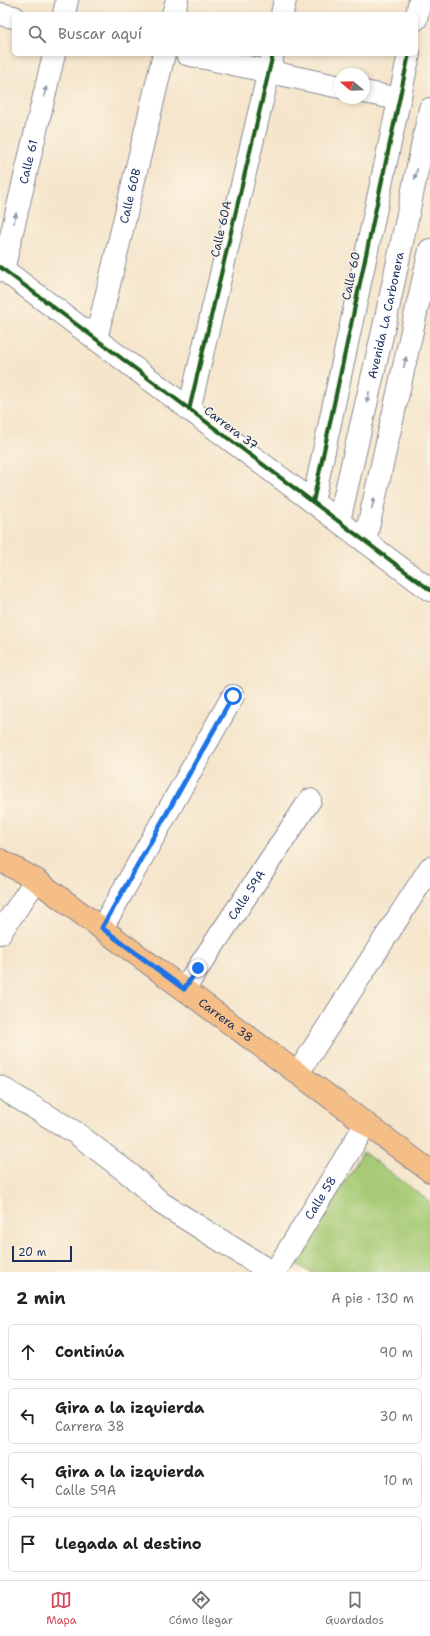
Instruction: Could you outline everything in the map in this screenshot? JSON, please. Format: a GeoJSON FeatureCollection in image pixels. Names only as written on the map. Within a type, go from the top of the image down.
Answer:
{"type":"FeatureCollection","features":[{"type":"Feature","properties":{"kind":"main road","name":"Carrera 38"},"geometry":{"type":"LineString","coordinates":[[0,860],[36,880],[430,1171]]}},
{"type":"Feature","properties":{"kind":"street"},"geometry":{"type":"LineString","coordinates":[[64,12],[67,0]]}},
{"type":"Feature","properties":{"kind":"street"},"geometry":{"type":"LineString","coordinates":[[174,12],[177,0]]}},
{"type":"Feature","properties":{"kind":"street"},"geometry":{"type":"LineString","coordinates":[[282,12],[285,0]]}},
{"type":"Feature","properties":{"kind":"street"},"geometry":{"type":"LineString","coordinates":[[417,12],[420,0]]}},
{"type":"Feature","properties":{"kind":"street"},"geometry":{"type":"LineString","coordinates":[[0,14],[12,17]]}},
{"type":"Feature","properties":{"kind":"street","name":"Calle 61"},"geometry":{"type":"LineString","coordinates":[[2,269],[54,56]]}},
{"type":"Feature","properties":{"kind":"street","name":"Calle 60B"},"geometry":{"type":"LineString","coordinates":[[96,339],[164,56]]}},
{"type":"Feature","properties":{"kind":"street"},"geometry":{"type":"LineString","coordinates":[[205,56],[270,63],[334,85]]}},
{"type":"Feature","properties":{"kind":"street","name":"Calle 60"},"geometry":{"type":"LineString","coordinates":[[313,502],[409,56]]}},
{"type":"Feature","properties":{"kind":"street","name":"Calle 60A"},"geometry":{"type":"LineString","coordinates":[[189,410],[270,63]]}},
{"type":"Feature","properties":{"kind":"street"},"geometry":{"type":"LineString","coordinates":[[370,93],[399,99]]}},
{"type":"Feature","properties":{"kind":"street","name":"Avenida La Carbonera"},"geometry":{"type":"LineString","coordinates":[[339,521],[386,318],[430,109]]}},
{"type":"Feature","properties":{"kind":"street"},"geometry":{"type":"LineString","coordinates":[[365,541],[430,250]]}},
{"type":"Feature","properties":{"kind":"street","name":"Carrera 37"},"geometry":{"type":"LineString","coordinates":[[2,269],[430,590]]}},
{"type":"Feature","properties":{"kind":"street"},"geometry":{"type":"LineString","coordinates":[[353,311],[386,318]]}},
{"type":"Feature","properties":{"kind":"street"},"geometry":{"type":"LineString","coordinates":[[102,928],[233,696]]}},
{"type":"Feature","properties":{"kind":"street","name":"Calle 59A"},"geometry":{"type":"LineString","coordinates":[[184,989],[310,800]]}},
{"type":"Feature","properties":{"kind":"street"},"geometry":{"type":"LineString","coordinates":[[298,1073],[430,868]]}},
{"type":"Feature","properties":{"kind":"street"},"geometry":{"type":"LineString","coordinates":[[0,933],[36,880]]}},
{"type":"Feature","properties":{"kind":"street"},"geometry":{"type":"LineString","coordinates":[[0,1087],[76,1133],[132,1176],[161,1203],[271,1272]]}},
{"type":"Feature","properties":{"kind":"street","name":"Calle 58"},"geometry":{"type":"LineString","coordinates":[[275,1272],[366,1124]]}},
{"type":"Feature","properties":{"kind":"green space"},"geometry":{"type":"Polygon","coordinates":[[[363,1152],[430,1202],[430,1272],[310,1272],[295,1263],[363,1152]]]}},
{"type":"Feature","properties":{"kind":"cycle path"},"geometry":{"type":"LineString","coordinates":[[189,410],[273,56]]}},
{"type":"Feature","properties":{"kind":"cycle path"},"geometry":{"type":"LineString","coordinates":[[313,502],[409,56]]}},
{"type":"Feature","properties":{"kind":"cycle path"},"geometry":{"type":"LineString","coordinates":[[0,267],[430,590]]}},
{"type":"Feature","properties":{"kind":"route"},"geometry":{"type":"LineString","coordinates":[[198,968],[184,989],[102,928],[233,696]]}}]}
